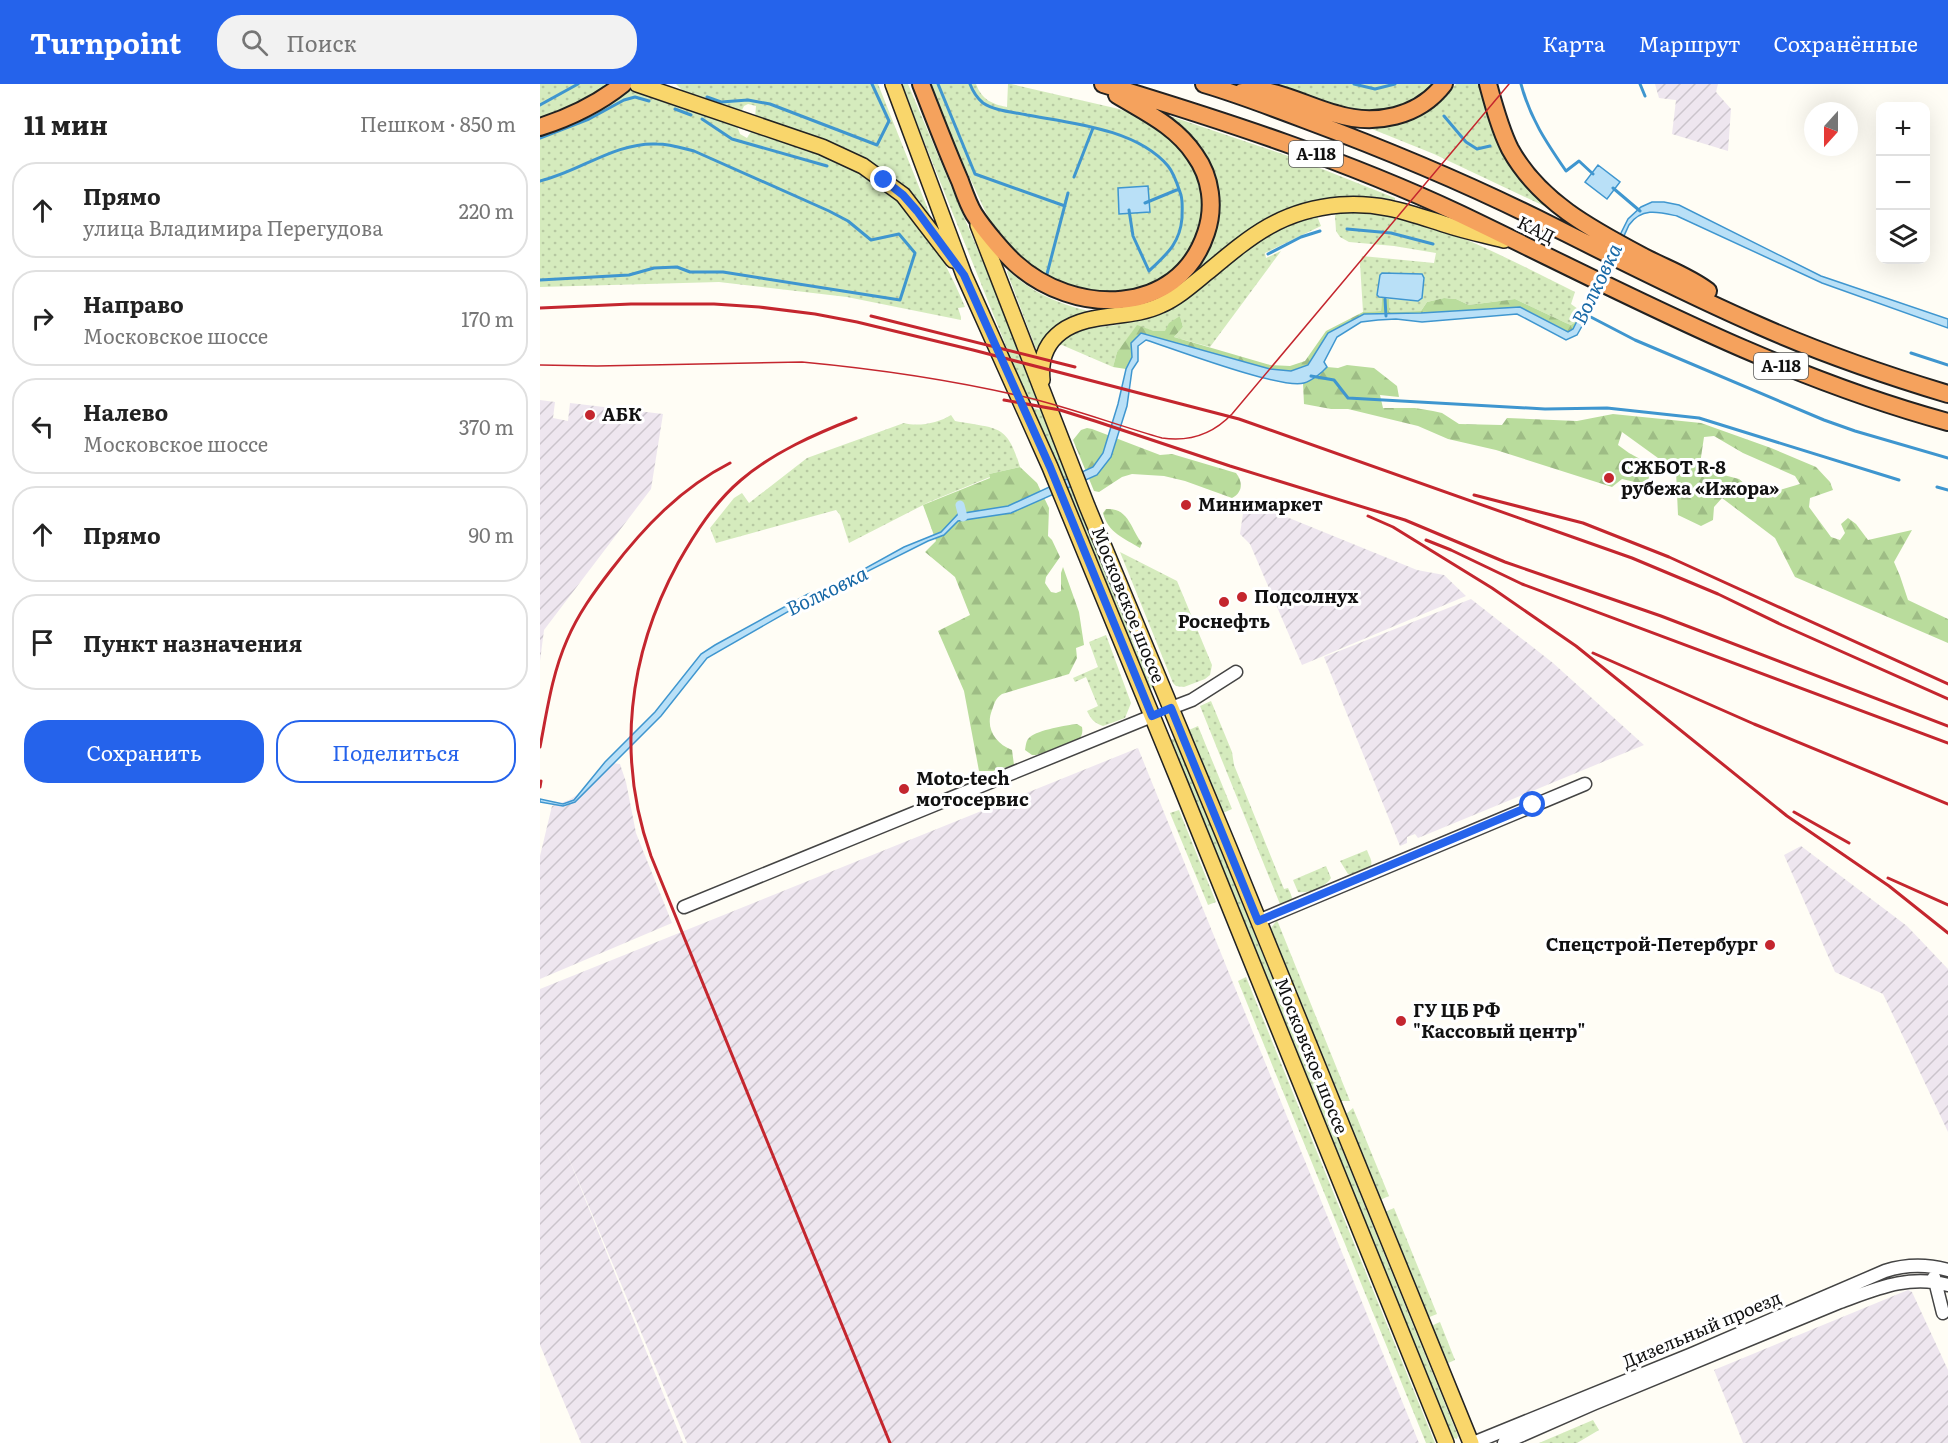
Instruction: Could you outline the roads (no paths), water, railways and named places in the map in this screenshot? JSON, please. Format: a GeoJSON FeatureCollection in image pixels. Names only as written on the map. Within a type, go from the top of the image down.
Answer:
{"type":"FeatureCollection","features":[{"type":"Feature","properties":{"kind":"highway"},"geometry":{"type":"LineString","coordinates":[[540,127],[590,107],[623,84]]}},
{"type":"Feature","properties":{"kind":"highway","name":"Московское шоссе"},"geometry":{"type":"LineString","coordinates":[[921,84],[974,214]]}},
{"type":"Feature","properties":{"kind":"highway"},"geometry":{"type":"LineString","coordinates":[[974,214],[1013,261],[1030,276],[1064,292],[1100,300],[1125,299],[1161,290],[1182,274],[1198,254],[1209,222],[1210,195],[1206,175],[1196,155],[1170,127],[1098,84]]}},
{"type":"Feature","properties":{"kind":"highway","name":"КАД"},"geometry":{"type":"LineString","coordinates":[[1103,84],[1296,146],[1428,200],[1748,352],[1859,395],[1948,422]]}},
{"type":"Feature","properties":{"kind":"highway","name":"КАД"},"geometry":{"type":"LineString","coordinates":[[1204,84],[1347,135],[1535,218],[1599,243]]}},
{"type":"Feature","properties":{"kind":"highway"},"geometry":{"type":"LineString","coordinates":[[1231,92],[1268,91],[1337,115],[1375,119],[1397,116],[1420,107],[1438,93],[1444,84]]}},
{"type":"Feature","properties":{"kind":"highway"},"geometry":{"type":"LineString","coordinates":[[1488,84],[1499,123],[1520,165],[1549,197],[1599,243]]}},
{"type":"Feature","properties":{"kind":"highway","name":"А-118"},"geometry":{"type":"LineString","coordinates":[[1599,243],[1707,290],[1725,310],[1801,343],[1948,394]]}},
{"type":"Feature","properties":{"kind":"main road"},"geometry":{"type":"LineString","coordinates":[[637,84],[822,147],[863,166],[903,195],[964,275]]}},
{"type":"Feature","properties":{"kind":"main road","name":"Московское шоссе"},"geometry":{"type":"LineString","coordinates":[[893,84],[964,275],[1050,467],[1446,1443]]}},
{"type":"Feature","properties":{"kind":"main road"},"geometry":{"type":"LineString","coordinates":[[1042,389],[1042,361],[1053,339],[1060,333],[1081,322],[1127,315],[1164,304],[1182,293],[1243,242],[1271,224],[1298,213],[1340,205],[1369,205],[1403,210],[1520,244]]}},
{"type":"Feature","properties":{"kind":"main road","name":"Московское шоссе"},"geometry":{"type":"LineString","coordinates":[[974,214],[1081,492],[1472,1443]]}},
{"type":"Feature","properties":{"kind":"main road"},"geometry":{"type":"LineString","coordinates":[[1152,716],[1171,708]]}},
{"type":"Feature","properties":{"kind":"street"},"geometry":{"type":"LineString","coordinates":[[1171,708],[1192,700],[1236,672]]}},
{"type":"Feature","properties":{"kind":"street"},"geometry":{"type":"LineString","coordinates":[[684,908],[1152,716]]}},
{"type":"Feature","properties":{"kind":"street"},"geometry":{"type":"LineString","coordinates":[[1258,921],[1585,784]]}},
{"type":"Feature","properties":{"kind":"street","name":"Дизельный проезд"},"geometry":{"type":"LineString","coordinates":[[1472,1443],[1692,1354],[1876,1275],[1904,1266],[1932,1266],[1948,1270]]}},
{"type":"Feature","properties":{"kind":"street"},"geometry":{"type":"LineString","coordinates":[[1932,1266],[1943,1313]]}},
{"type":"Feature","properties":{"kind":"street","name":"Дизельный проезд"},"geometry":{"type":"LineString","coordinates":[[1504,1443],[1840,1302],[1895,1283],[1913,1280],[1948,1284]]}},
{"type":"Feature","properties":{"kind":"water"},"geometry":{"type":"Polygon","coordinates":[[[1598,165],[1620,182],[1607,199],[1585,182],[1598,165]]]}},
{"type":"Feature","properties":{"kind":"water"},"geometry":{"type":"Polygon","coordinates":[[[1148,186],[1150,212],[1119,214],[1118,188],[1148,186]]]}},
{"type":"Feature","properties":{"kind":"water","name":"Волковка"},"geometry":{"type":"Polygon","coordinates":[[[1652,202],[1679,205],[1821,276],[1948,319],[1948,328],[1822,283],[1677,216],[1651,212],[1639,215],[1629,225],[1586,319],[1577,335],[1566,340],[1517,314],[1422,322],[1396,319],[1361,322],[1337,337],[1324,362],[1327,367],[1322,372],[1307,382],[1292,384],[1252,375],[1146,340],[1138,346],[1138,361],[1132,370],[1127,406],[1111,457],[1097,475],[1011,513],[958,521],[944,535],[866,572],[859,579],[810,599],[707,658],[661,716],[575,802],[563,806],[540,802],[540,799],[563,804],[574,800],[605,762],[655,712],[701,654],[715,645],[808,594],[858,577],[864,569],[904,547],[941,532],[958,514],[1008,506],[1093,467],[1103,453],[1126,369],[1132,357],[1131,343],[1141,333],[1270,369],[1291,371],[1308,365],[1328,333],[1364,314],[1520,307],[1568,332],[1573,329],[1628,219],[1641,207],[1652,202]]]}},
{"type":"Feature","properties":{"kind":"water"},"geometry":{"type":"Polygon","coordinates":[[[1382,273],[1422,274],[1424,278],[1422,298],[1418,301],[1379,297],[1377,295],[1382,273]]]}},
{"type":"Feature","properties":{"kind":"waterway"},"geometry":{"type":"LineString","coordinates":[[540,105],[578,84]]}},
{"type":"Feature","properties":{"kind":"waterway"},"geometry":{"type":"LineString","coordinates":[[707,97],[721,102],[748,100],[770,104],[877,145],[889,121],[872,84]]}},
{"type":"Feature","properties":{"kind":"waterway"},"geometry":{"type":"LineString","coordinates":[[938,84],[975,174],[1065,206]]}},
{"type":"Feature","properties":{"kind":"waterway"},"geometry":{"type":"LineString","coordinates":[[970,84],[977,96],[988,106],[1083,125],[1121,136],[1155,154],[1168,166],[1181,195],[1181,227],[1172,247],[1149,271],[1133,236],[1129,210]]}},
{"type":"Feature","properties":{"kind":"waterway"},"geometry":{"type":"LineString","coordinates":[[1354,84],[1375,89],[1395,84]]}},
{"type":"Feature","properties":{"kind":"waterway"},"geometry":{"type":"LineString","coordinates":[[1521,84],[1539,129],[1566,171],[1579,161],[1593,174]]}},
{"type":"Feature","properties":{"kind":"waterway"},"geometry":{"type":"LineString","coordinates":[[1640,84],[1645,96]]}},
{"type":"Feature","properties":{"kind":"waterway"},"geometry":{"type":"LineString","coordinates":[[540,138],[589,119],[624,100],[635,97],[649,101]]}},
{"type":"Feature","properties":{"kind":"waterway"},"geometry":{"type":"LineString","coordinates":[[675,109],[691,115]]}},
{"type":"Feature","properties":{"kind":"waterway"},"geometry":{"type":"LineString","coordinates":[[1444,116],[1466,142],[1477,149],[1490,146]]}},
{"type":"Feature","properties":{"kind":"waterway"},"geometry":{"type":"LineString","coordinates":[[702,119],[732,139],[827,166]]}},
{"type":"Feature","properties":{"kind":"waterway"},"geometry":{"type":"LineString","coordinates":[[1074,177],[1093,128]]}},
{"type":"Feature","properties":{"kind":"waterway"},"geometry":{"type":"LineString","coordinates":[[540,181],[626,148],[642,145],[671,145],[694,151],[829,211],[848,221],[871,240],[899,234],[915,253],[900,300],[723,272],[690,272],[677,267],[654,268],[629,275],[540,280]]}},
{"type":"Feature","properties":{"kind":"waterway"},"geometry":{"type":"LineString","coordinates":[[1613,188],[1640,211]]}},
{"type":"Feature","properties":{"kind":"waterway"},"geometry":{"type":"LineString","coordinates":[[1145,203],[1179,189]]}},
{"type":"Feature","properties":{"kind":"waterway"},"geometry":{"type":"LineString","coordinates":[[1047,274],[1068,193]]}},
{"type":"Feature","properties":{"kind":"waterway"},"geometry":{"type":"LineString","coordinates":[[1347,229],[1391,233],[1433,244]]}},
{"type":"Feature","properties":{"kind":"waterway"},"geometry":{"type":"LineString","coordinates":[[1268,254],[1301,237],[1320,231]]}},
{"type":"Feature","properties":{"kind":"waterway"},"geometry":{"type":"LineString","coordinates":[[1385,299],[1386,316]]}},
{"type":"Feature","properties":{"kind":"waterway","name":"Волковка"},"geometry":{"type":"LineString","coordinates":[[1585,314],[1635,340],[1824,420],[1948,458]]}},
{"type":"Feature","properties":{"kind":"waterway"},"geometry":{"type":"LineString","coordinates":[[1911,353],[1948,365]]}},
{"type":"Feature","properties":{"kind":"waterway"},"geometry":{"type":"LineString","coordinates":[[1311,376],[1334,380],[1348,398],[1545,409],[1607,408],[1699,418],[1899,480]]}},
{"type":"Feature","properties":{"kind":"waterway"},"geometry":{"type":"LineString","coordinates":[[1937,487],[1948,490]]}},
{"type":"Feature","properties":{"kind":"waterway"},"geometry":{"type":"LineString","coordinates":[[960,505],[963,517]]}},
{"type":"Feature","properties":{"kind":"tram line"},"geometry":{"type":"LineString","coordinates":[[540,365],[802,362],[970,385],[1060,406],[1162,438],[1182,439],[1200,435],[1217,427],[1232,414],[1509,84]]}},
{"type":"Feature","properties":{"kind":"railway"},"geometry":{"type":"LineString","coordinates":[[540,308],[631,304],[714,304],[815,314],[973,350],[1239,419],[1632,558],[1718,594],[1948,699]]}},
{"type":"Feature","properties":{"kind":"railway"},"geometry":{"type":"LineString","coordinates":[[871,316],[1075,367]]}},
{"type":"Feature","properties":{"kind":"railway"},"geometry":{"type":"LineString","coordinates":[[1004,400],[1060,410],[1405,520],[1505,562],[1661,616],[1948,726]]}},
{"type":"Feature","properties":{"kind":"railway"},"geometry":{"type":"LineString","coordinates":[[856,418],[795,444],[754,470],[722,498],[698,530],[661,598],[648,634],[638,670],[631,744],[633,781],[640,819],[651,856],[890,1443]]}},
{"type":"Feature","properties":{"kind":"railway"},"geometry":{"type":"LineString","coordinates":[[540,747],[557,666],[571,630],[587,604],[624,554],[664,510],[695,484],[730,463]]}},
{"type":"Feature","properties":{"kind":"railway"},"geometry":{"type":"LineString","coordinates":[[1474,495],[1583,523],[1669,557],[1948,684]]}},
{"type":"Feature","properties":{"kind":"railway"},"geometry":{"type":"LineString","coordinates":[[1368,516],[1393,527],[1492,588],[1576,646],[1787,816],[1889,886],[1948,933]]}},
{"type":"Feature","properties":{"kind":"railway"},"geometry":{"type":"LineString","coordinates":[[1426,540],[1522,584],[1948,743]]}},
{"type":"Feature","properties":{"kind":"railway"},"geometry":{"type":"LineString","coordinates":[[1593,653],[1754,724],[1948,804]]}},
{"type":"Feature","properties":{"kind":"railway"},"geometry":{"type":"LineString","coordinates":[[540,787],[541,781]]}},
{"type":"Feature","properties":{"kind":"railway"},"geometry":{"type":"LineString","coordinates":[[1794,812],[1849,843]]}},
{"type":"Feature","properties":{"kind":"railway"},"geometry":{"type":"LineString","coordinates":[[1888,878],[1948,905]]}},
{"type":"Feature","properties":{"kind":"place","name":"АБК"},"geometry":{"type":"Point","coordinates":[590,415]}},
{"type":"Feature","properties":{"kind":"place","name":"СЖБОТ R-8 рубежа «Ижора»"},"geometry":{"type":"Point","coordinates":[1609,478]}},
{"type":"Feature","properties":{"kind":"place","name":"Минимаркет"},"geometry":{"type":"Point","coordinates":[1186,505]}},
{"type":"Feature","properties":{"kind":"place","name":"Подсолнух"},"geometry":{"type":"Point","coordinates":[1242,597]}},
{"type":"Feature","properties":{"kind":"place","name":"Роснефть"},"geometry":{"type":"Point","coordinates":[1224,602]}},
{"type":"Feature","properties":{"kind":"place","name":"Moto-tech мотосервис"},"geometry":{"type":"Point","coordinates":[904,789]}},
{"type":"Feature","properties":{"kind":"place","name":"Спецстрой-Петербург"},"geometry":{"type":"Point","coordinates":[1770,945]}},
{"type":"Feature","properties":{"kind":"place","name":"ГУ ЦБ РФ \"Кассовый центр\""},"geometry":{"type":"Point","coordinates":[1401,1021]}}]}
